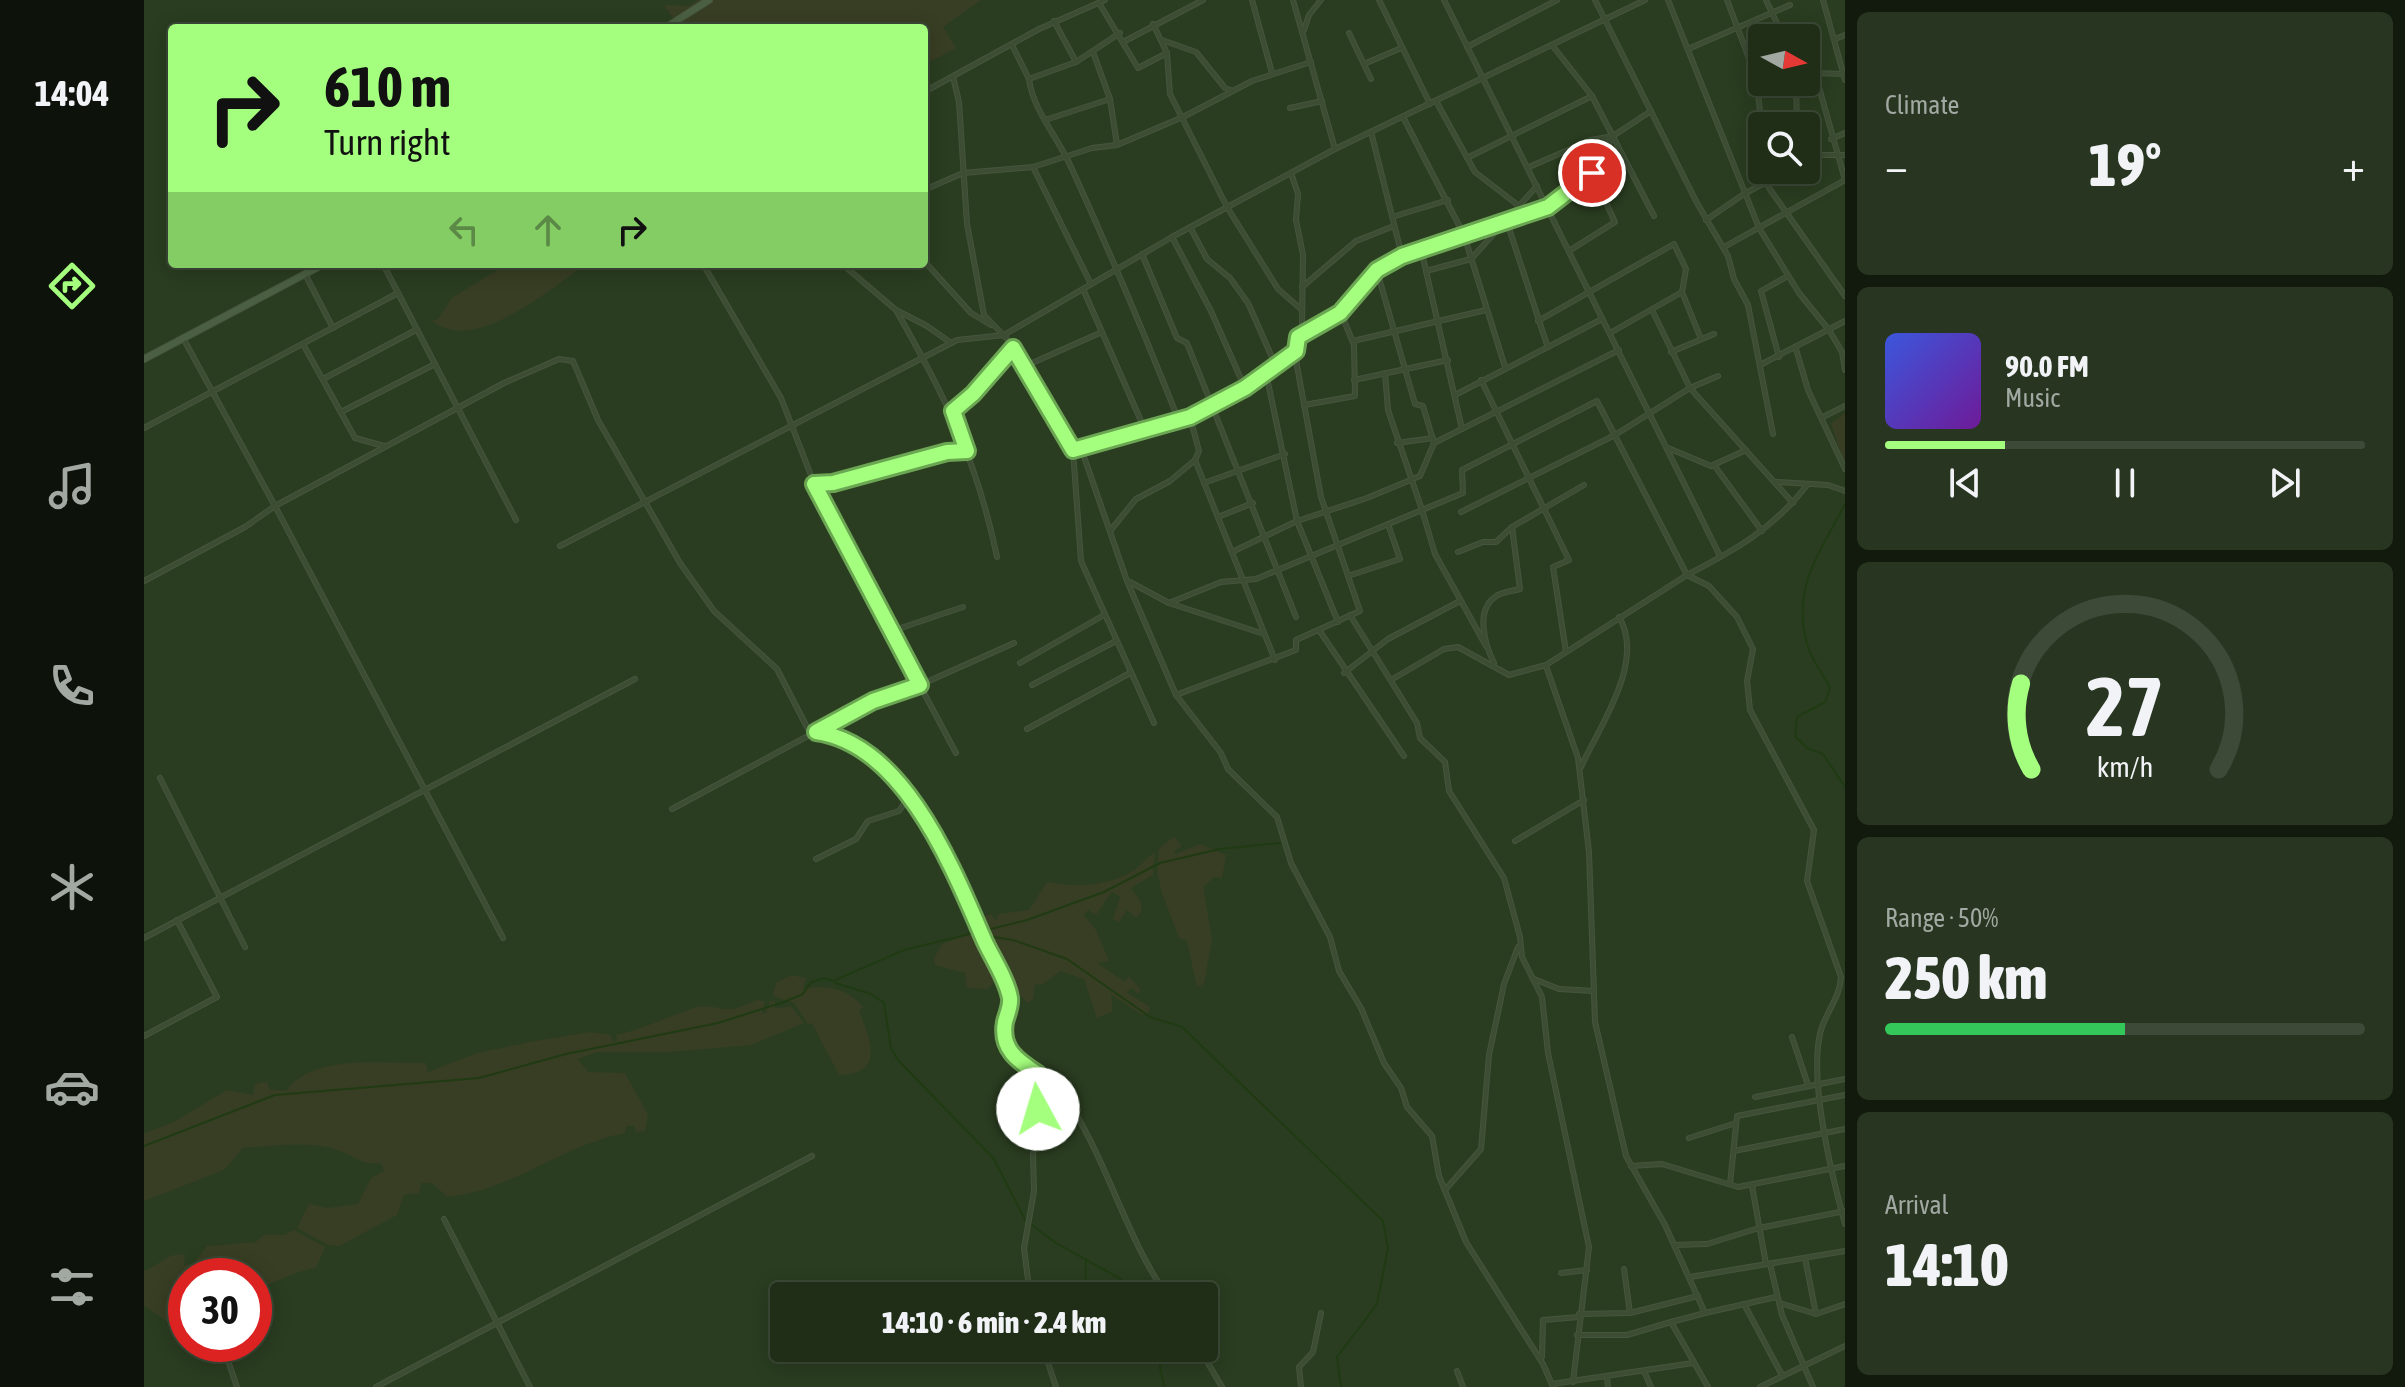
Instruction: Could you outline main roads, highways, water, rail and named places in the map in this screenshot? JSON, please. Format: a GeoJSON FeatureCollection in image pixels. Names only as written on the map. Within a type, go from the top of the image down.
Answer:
{"type":"FeatureCollection","features":[{"type":"Feature","properties":{"kind":"main road"},"geometry":{"type":"LineString","coordinates":[[671,24],[709,0]]}},
{"type":"Feature","properties":{"kind":"main road"},"geometry":{"type":"LineString","coordinates":[[144,359],[316,268]]}},
{"type":"Feature","properties":{"kind":"waterway"},"geometry":{"type":"LineString","coordinates":[[1845,504],[1811,570],[1803,605],[1807,644],[1830,688],[1825,702],[1797,717],[1795,736],[1807,748],[1823,754],[1845,787]]}},
{"type":"Feature","properties":{"kind":"waterway"},"geometry":{"type":"LineString","coordinates":[[144,1146],[275,1095],[479,1078],[566,1054],[718,1023],[784,1002],[803,994],[810,983],[824,978],[833,981],[904,950],[1027,920],[1104,892],[1160,863],[1220,849],[1280,843]]}},
{"type":"Feature","properties":{"kind":"waterway"},"geometry":{"type":"LineString","coordinates":[[968,933],[1013,940],[1067,959],[1150,1017],[1182,1027],[1383,1221],[1388,1248],[1377,1304],[1337,1357],[1341,1387]]}},
{"type":"Feature","properties":{"kind":"waterway"},"geometry":{"type":"LineString","coordinates":[[835,983],[871,994],[884,1003],[891,1048],[898,1060],[994,1159],[1025,1220],[1056,1243],[1123,1282]]}},
{"type":"Feature","properties":{"kind":"waterway"},"geometry":{"type":"LineString","coordinates":[[1085,1282],[1086,1261]]}},
{"type":"Feature","properties":{"kind":"waterway"},"geometry":{"type":"LineString","coordinates":[[1161,1362],[1164,1387]]}}]}
